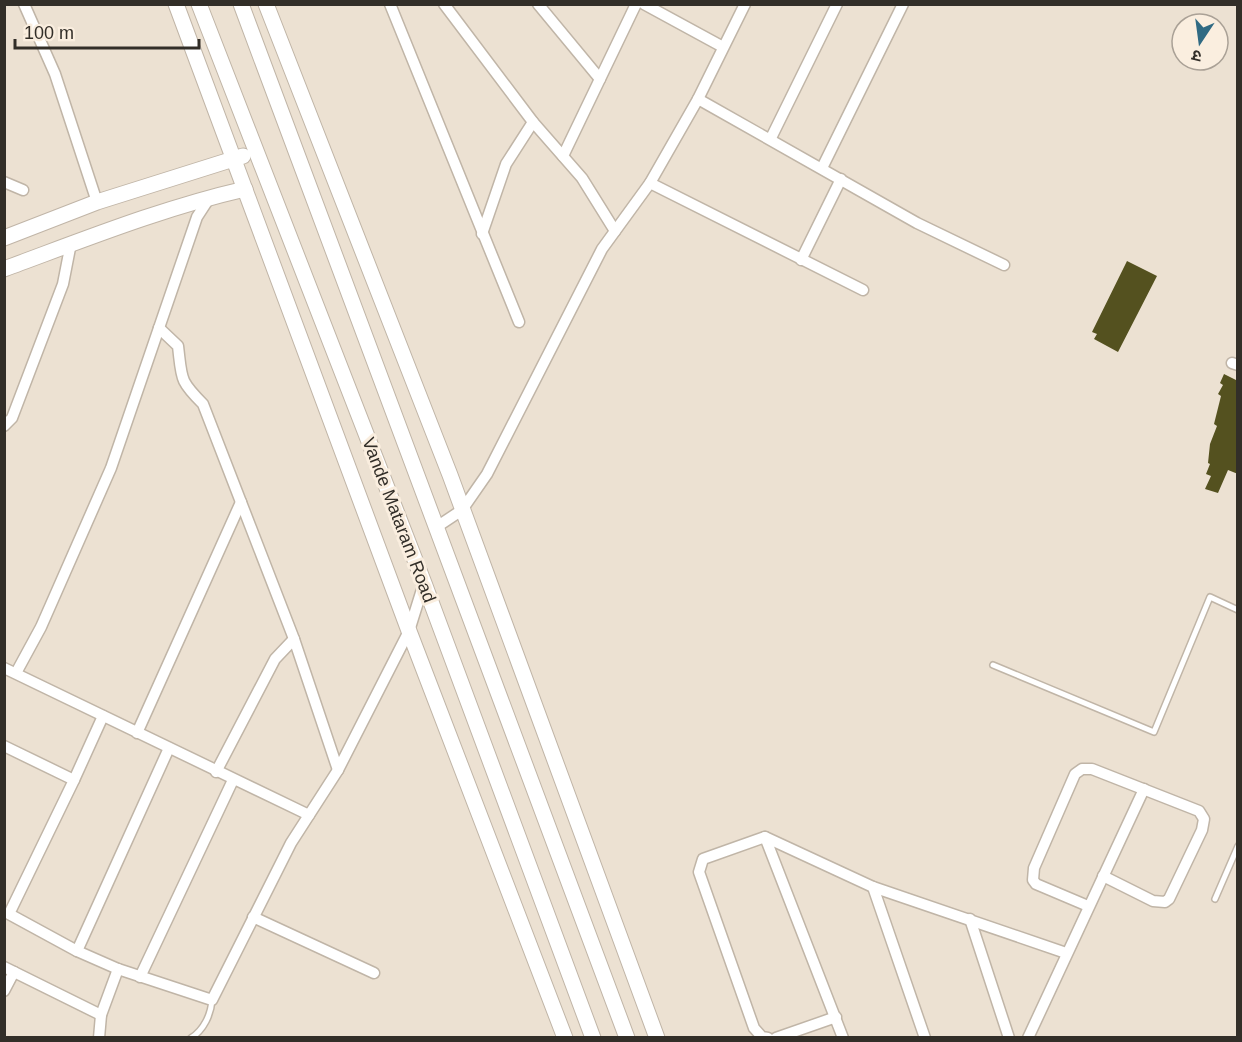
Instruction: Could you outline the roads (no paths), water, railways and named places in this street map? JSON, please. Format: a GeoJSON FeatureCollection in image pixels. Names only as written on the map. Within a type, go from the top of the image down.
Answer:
{"type":"FeatureCollection","features":[{"type":"Feature","properties":{"kind":"street"},"geometry":{"type":"LineString","coordinates":[[24,4],[55,74],[97,202]]}},
{"type":"Feature","properties":{"kind":"street"},"geometry":{"type":"LineString","coordinates":[[177,4],[409,631],[565,1038]]}},
{"type":"Feature","properties":{"kind":"street","name":"Vande Mataram Road"},"geometry":{"type":"LineString","coordinates":[[199,4],[424,583],[593,1038]]}},
{"type":"Feature","properties":{"kind":"street","name":"Vande Mataram Road"},"geometry":{"type":"LineString","coordinates":[[241,4],[627,1038]]}},
{"type":"Feature","properties":{"kind":"street"},"geometry":{"type":"LineString","coordinates":[[266,4],[462,510],[657,1038]]}},
{"type":"Feature","properties":{"kind":"street"},"geometry":{"type":"LineString","coordinates":[[390,4],[519,322]]}},
{"type":"Feature","properties":{"kind":"street"},"geometry":{"type":"LineString","coordinates":[[444,4],[532,122],[582,178],[615,231]]}},
{"type":"Feature","properties":{"kind":"street"},"geometry":{"type":"LineString","coordinates":[[538,4],[600,79]]}},
{"type":"Feature","properties":{"kind":"street"},"geometry":{"type":"LineString","coordinates":[[562,156],[636,4]]}},
{"type":"Feature","properties":{"kind":"street"},"geometry":{"type":"LineString","coordinates":[[644,4],[723,47]]}},
{"type":"Feature","properties":{"kind":"street"},"geometry":{"type":"LineString","coordinates":[[435,528],[462,510],[487,474],[602,249],[650,183],[698,99],[745,4]]}},
{"type":"Feature","properties":{"kind":"street"},"geometry":{"type":"LineString","coordinates":[[771,138],[837,4]]}},
{"type":"Feature","properties":{"kind":"street"},"geometry":{"type":"LineString","coordinates":[[822,168],[903,4]]}},
{"type":"Feature","properties":{"kind":"street"},"geometry":{"type":"LineString","coordinates":[[698,99],[771,138],[917,223],[1004,265]]}},
{"type":"Feature","properties":{"kind":"street"},"geometry":{"type":"LineString","coordinates":[[482,234],[506,164],[532,122]]}},
{"type":"Feature","properties":{"kind":"street"},"geometry":{"type":"LineString","coordinates":[[4,238],[97,202],[255,152]]}},
{"type":"Feature","properties":{"kind":"street"},"geometry":{"type":"LineString","coordinates":[[801,260],[841,179]]}},
{"type":"Feature","properties":{"kind":"street"},"geometry":{"type":"LineString","coordinates":[[4,182],[23,190]]}},
{"type":"Feature","properties":{"kind":"street"},"geometry":{"type":"LineString","coordinates":[[650,183],[863,290]]}},
{"type":"Feature","properties":{"kind":"street"},"geometry":{"type":"LineString","coordinates":[[4,269],[71,243],[245,189]]}},
{"type":"Feature","properties":{"kind":"street"},"geometry":{"type":"LineString","coordinates":[[16,673],[41,627],[111,468],[197,217],[210,198]]}},
{"type":"Feature","properties":{"kind":"street"},"geometry":{"type":"LineString","coordinates":[[4,426],[12,418],[63,284],[71,243]]}},
{"type":"Feature","properties":{"kind":"street"},"geometry":{"type":"LineString","coordinates":[[159,328],[178,346],[182,378],[186,389],[203,404],[294,639],[338,770]]}},
{"type":"Feature","properties":{"kind":"street"},"geometry":{"type":"LineString","coordinates":[[137,733],[241,502]]}},
{"type":"Feature","properties":{"kind":"street"},"geometry":{"type":"LineString","coordinates":[[103,716],[74,780],[7,913],[77,951],[118,969],[212,999],[291,843],[338,770],[409,631],[424,583]]}},
{"type":"Feature","properties":{"kind":"street"},"geometry":{"type":"LineString","coordinates":[[216,772],[275,659],[294,639]]}},
{"type":"Feature","properties":{"kind":"street"},"geometry":{"type":"LineString","coordinates":[[4,668],[309,815]]}},
{"type":"Feature","properties":{"kind":"street"},"geometry":{"type":"LineString","coordinates":[[4,746],[74,780]]}},
{"type":"Feature","properties":{"kind":"street"},"geometry":{"type":"LineString","coordinates":[[77,951],[169,748]]}},
{"type":"Feature","properties":{"kind":"street"},"geometry":{"type":"LineString","coordinates":[[1088,906],[1033,880],[1034,868],[1075,774],[1082,769],[1092,769],[1193,806],[1204,819],[1202,830],[1169,899],[1165,902],[1153,901],[1103,876]]}},
{"type":"Feature","properties":{"kind":"street"},"geometry":{"type":"LineString","coordinates":[[140,977],[233,780]]}},
{"type":"Feature","properties":{"kind":"street"},"geometry":{"type":"LineString","coordinates":[[1028,1038],[1144,789]]}},
{"type":"Feature","properties":{"kind":"street"},"geometry":{"type":"LineString","coordinates":[[768,1038],[762,1037],[754,1028],[699,872],[703,860],[765,837],[873,887],[1066,953]]}},
{"type":"Feature","properties":{"kind":"street"},"geometry":{"type":"LineString","coordinates":[[765,837],[843,1038]]}},
{"type":"Feature","properties":{"kind":"street"},"geometry":{"type":"LineString","coordinates":[[873,887],[925,1038]]}},
{"type":"Feature","properties":{"kind":"street"},"geometry":{"type":"LineString","coordinates":[[253,917],[374,973]]}},
{"type":"Feature","properties":{"kind":"street"},"geometry":{"type":"LineString","coordinates":[[970,919],[1009,1038]]}},
{"type":"Feature","properties":{"kind":"street"},"geometry":{"type":"LineString","coordinates":[[4,991],[10,969],[101,1015]]}},
{"type":"Feature","properties":{"kind":"street"},"geometry":{"type":"LineString","coordinates":[[99,1038],[101,1015],[118,969]]}},
{"type":"Feature","properties":{"kind":"street"},"geometry":{"type":"LineString","coordinates":[[776,1038],[836,1017]]}},
{"type":"Feature","properties":{"kind":"lane"},"geometry":{"type":"LineString","coordinates":[[993,665],[1154,732],[1210,597],[1238,610]]}},
{"type":"Feature","properties":{"kind":"lane"},"geometry":{"type":"LineString","coordinates":[[1215,899],[1238,846]]}},
{"type":"Feature","properties":{"kind":"lane"},"geometry":{"type":"LineString","coordinates":[[191,1038],[198,1033],[211,1011],[212,999]]}}]}
